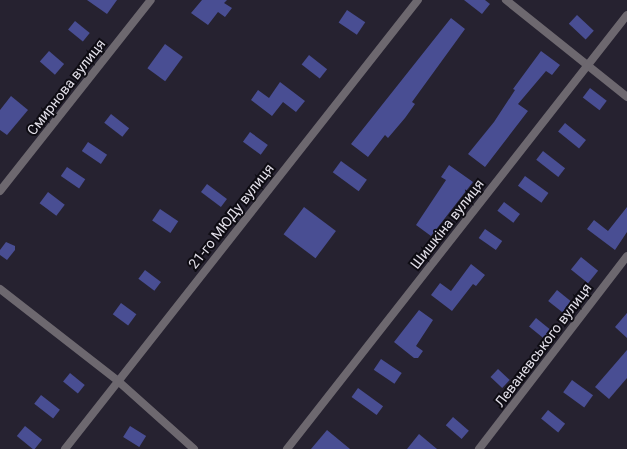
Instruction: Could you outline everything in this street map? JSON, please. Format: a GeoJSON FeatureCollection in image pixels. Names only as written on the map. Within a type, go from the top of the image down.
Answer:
{"type":"FeatureCollection","features":[{"type":"Feature","properties":{"kind":"street","name":"Смирнова вулиця"},"geometry":{"type":"LineString","coordinates":[[0,191],[151,0]]}},
{"type":"Feature","properties":{"kind":"street","name":"21-го МЮДу вулиця"},"geometry":{"type":"LineString","coordinates":[[65,449],[418,0]]}},
{"type":"Feature","properties":{"kind":"street"},"geometry":{"type":"LineString","coordinates":[[506,0],[587,67],[627,97]]}},
{"type":"Feature","properties":{"kind":"street","name":"Шишкіна вулиця"},"geometry":{"type":"LineString","coordinates":[[287,449],[627,15]]}},
{"type":"Feature","properties":{"kind":"street","name":"Леваневського вулиця"},"geometry":{"type":"LineString","coordinates":[[479,449],[627,256]]}},
{"type":"Feature","properties":{"kind":"street"},"geometry":{"type":"LineString","coordinates":[[0,289],[118,381],[194,449]]}},
{"type":"Feature","properties":{"kind":"building"},"geometry":{"type":"Polygon","coordinates":[[[87,0],[117,0],[107,14],[87,0]]]}},
{"type":"Feature","properties":{"kind":"building"},"geometry":{"type":"Polygon","coordinates":[[[202,0],[227,0],[224,3],[232,8],[225,17],[218,12],[208,25],[191,13],[202,0]]]}},
{"type":"Feature","properties":{"kind":"building"},"geometry":{"type":"Polygon","coordinates":[[[464,0],[485,0],[490,4],[482,14],[464,0]]]}},
{"type":"Feature","properties":{"kind":"building"},"geometry":{"type":"Polygon","coordinates":[[[347,10],[365,22],[357,35],[339,22],[347,10]]]}},
{"type":"Feature","properties":{"kind":"building"},"geometry":{"type":"Polygon","coordinates":[[[577,15],[594,31],[586,39],[569,24],[577,15]]]}},
{"type":"Feature","properties":{"kind":"building"},"geometry":{"type":"Polygon","coordinates":[[[451,18],[465,29],[412,102],[415,104],[405,118],[388,138],[385,135],[368,157],[351,144],[451,18]]]}},
{"type":"Feature","properties":{"kind":"building"},"geometry":{"type":"Polygon","coordinates":[[[75,21],[90,33],[83,42],[68,30],[75,21]]]}},
{"type":"Feature","properties":{"kind":"building"},"geometry":{"type":"Polygon","coordinates":[[[165,44],[183,57],[165,81],[147,68],[165,44]]]}},
{"type":"Feature","properties":{"kind":"building"},"geometry":{"type":"Polygon","coordinates":[[[49,51],[64,64],[55,75],[40,62],[49,51]]]}},
{"type":"Feature","properties":{"kind":"building"},"geometry":{"type":"Polygon","coordinates":[[[541,51],[560,65],[552,75],[546,71],[518,104],[528,111],[485,167],[468,154],[494,122],[515,90],[513,89],[541,51]]]}},
{"type":"Feature","properties":{"kind":"building"},"geometry":{"type":"Polygon","coordinates":[[[309,55],[327,69],[320,79],[302,64],[309,55]]]}},
{"type":"Feature","properties":{"kind":"building"},"geometry":{"type":"Polygon","coordinates":[[[280,82],[305,101],[296,112],[283,102],[272,116],[251,100],[258,90],[269,98],[280,82]]]}},
{"type":"Feature","properties":{"kind":"building"},"geometry":{"type":"Polygon","coordinates":[[[590,88],[607,101],[600,110],[583,98],[590,88]]]}},
{"type":"Feature","properties":{"kind":"building"},"geometry":{"type":"Polygon","coordinates":[[[11,96],[28,110],[7,135],[0,130],[0,110],[11,96]]]}},
{"type":"Feature","properties":{"kind":"building"},"geometry":{"type":"Polygon","coordinates":[[[111,114],[129,128],[122,137],[104,123],[111,114]]]}},
{"type":"Feature","properties":{"kind":"building"},"geometry":{"type":"Polygon","coordinates":[[[565,123],[586,140],[579,149],[558,132],[565,123]]]}},
{"type":"Feature","properties":{"kind":"building"},"geometry":{"type":"Polygon","coordinates":[[[250,132],[268,145],[261,155],[243,142],[250,132]]]}},
{"type":"Feature","properties":{"kind":"building"},"geometry":{"type":"Polygon","coordinates":[[[88,142],[107,155],[101,164],[82,151],[88,142]]]}},
{"type":"Feature","properties":{"kind":"building"},"geometry":{"type":"Polygon","coordinates":[[[543,151],[565,168],[558,177],[536,160],[543,151]]]}},
{"type":"Feature","properties":{"kind":"building"},"geometry":{"type":"Polygon","coordinates":[[[341,161],[367,180],[359,191],[333,172],[341,161]]]}},
{"type":"Feature","properties":{"kind":"building"},"geometry":{"type":"Polygon","coordinates":[[[449,165],[473,182],[431,236],[416,225],[446,180],[441,177],[449,165]]]}},
{"type":"Feature","properties":{"kind":"building"},"geometry":{"type":"Polygon","coordinates":[[[67,167],[85,179],[79,188],[61,176],[67,167]]]}},
{"type":"Feature","properties":{"kind":"building"},"geometry":{"type":"Polygon","coordinates":[[[525,176],[548,193],[541,203],[518,186],[525,176]]]}},
{"type":"Feature","properties":{"kind":"building"},"geometry":{"type":"Polygon","coordinates":[[[207,184],[227,199],[221,207],[201,192],[207,184]]]}},
{"type":"Feature","properties":{"kind":"building"},"geometry":{"type":"Polygon","coordinates":[[[48,192],[65,205],[56,216],[40,203],[48,192]]]}},
{"type":"Feature","properties":{"kind":"building"},"geometry":{"type":"Polygon","coordinates":[[[504,202],[520,214],[513,223],[497,211],[504,202]]]}},
{"type":"Feature","properties":{"kind":"building"},"geometry":{"type":"Polygon","coordinates":[[[304,207],[336,231],[315,258],[284,234],[304,207]]]}},
{"type":"Feature","properties":{"kind":"building"},"geometry":{"type":"Polygon","coordinates":[[[627,207],[627,232],[615,250],[587,229],[594,220],[608,231],[627,207]]]}},
{"type":"Feature","properties":{"kind":"building"},"geometry":{"type":"Polygon","coordinates":[[[160,209],[178,221],[170,233],[152,221],[160,209]]]}},
{"type":"Feature","properties":{"kind":"building"},"geometry":{"type":"Polygon","coordinates":[[[485,229],[502,241],[496,250],[479,238],[485,229]]]}},
{"type":"Feature","properties":{"kind":"building"},"geometry":{"type":"Polygon","coordinates":[[[6,242],[15,246],[15,250],[7,260],[0,255],[0,250],[6,242]]]}},
{"type":"Feature","properties":{"kind":"building"},"geometry":{"type":"Polygon","coordinates":[[[581,257],[598,271],[588,283],[571,269],[581,257]]]}},
{"type":"Feature","properties":{"kind":"building"},"geometry":{"type":"Polygon","coordinates":[[[471,264],[485,275],[476,286],[473,284],[452,311],[431,295],[440,283],[451,291],[471,264]]]}},
{"type":"Feature","properties":{"kind":"building"},"geometry":{"type":"Polygon","coordinates":[[[145,270],[161,282],[154,291],[138,279],[145,270]]]}},
{"type":"Feature","properties":{"kind":"building"},"geometry":{"type":"Polygon","coordinates":[[[557,290],[572,302],[563,313],[548,301],[557,290]]]}},
{"type":"Feature","properties":{"kind":"building"},"geometry":{"type":"Polygon","coordinates":[[[121,303],[136,314],[128,325],[113,314],[121,303]]]}},
{"type":"Feature","properties":{"kind":"building"},"geometry":{"type":"Polygon","coordinates":[[[419,310],[433,320],[416,346],[423,351],[418,358],[414,358],[394,342],[419,310]]]}},
{"type":"Feature","properties":{"kind":"building"},"geometry":{"type":"Polygon","coordinates":[[[627,313],[627,338],[615,327],[627,313]]]}},
{"type":"Feature","properties":{"kind":"building"},"geometry":{"type":"Polygon","coordinates":[[[536,318],[551,330],[544,339],[529,327],[536,318]]]}},
{"type":"Feature","properties":{"kind":"building"},"geometry":{"type":"Polygon","coordinates":[[[627,350],[627,378],[609,399],[595,387],[627,350]]]}},
{"type":"Feature","properties":{"kind":"building"},"geometry":{"type":"Polygon","coordinates":[[[381,359],[402,373],[394,384],[374,370],[381,359]]]}},
{"type":"Feature","properties":{"kind":"building"},"geometry":{"type":"Polygon","coordinates":[[[498,369],[510,380],[502,388],[490,377],[498,369]]]}},
{"type":"Feature","properties":{"kind":"building"},"geometry":{"type":"Polygon","coordinates":[[[70,373],[85,385],[78,394],[63,382],[70,373]]]}},
{"type":"Feature","properties":{"kind":"building"},"geometry":{"type":"Polygon","coordinates":[[[572,380],[593,395],[584,407],[563,392],[572,380]]]}},
{"type":"Feature","properties":{"kind":"building"},"geometry":{"type":"Polygon","coordinates":[[[358,388],[383,406],[377,415],[352,397],[358,388]]]}},
{"type":"Feature","properties":{"kind":"building"},"geometry":{"type":"Polygon","coordinates":[[[41,395],[60,410],[53,418],[34,404],[41,395]]]}},
{"type":"Feature","properties":{"kind":"building"},"geometry":{"type":"Polygon","coordinates":[[[548,410],[565,424],[558,432],[541,419],[548,410]]]}},
{"type":"Feature","properties":{"kind":"building"},"geometry":{"type":"Polygon","coordinates":[[[453,417],[469,431],[462,439],[446,425],[453,417]]]}},
{"type":"Feature","properties":{"kind":"building"},"geometry":{"type":"Polygon","coordinates":[[[25,426],[42,440],[35,449],[33,449],[17,436],[25,426]]]}},
{"type":"Feature","properties":{"kind":"building"},"geometry":{"type":"Polygon","coordinates":[[[130,426],[146,436],[139,447],[123,437],[130,426]]]}},
{"type":"Feature","properties":{"kind":"building"},"geometry":{"type":"Polygon","coordinates":[[[327,430],[350,449],[311,449],[327,430]]]}},
{"type":"Feature","properties":{"kind":"building"},"geometry":{"type":"Polygon","coordinates":[[[419,434],[437,449],[407,449],[419,434]]]}}]}
